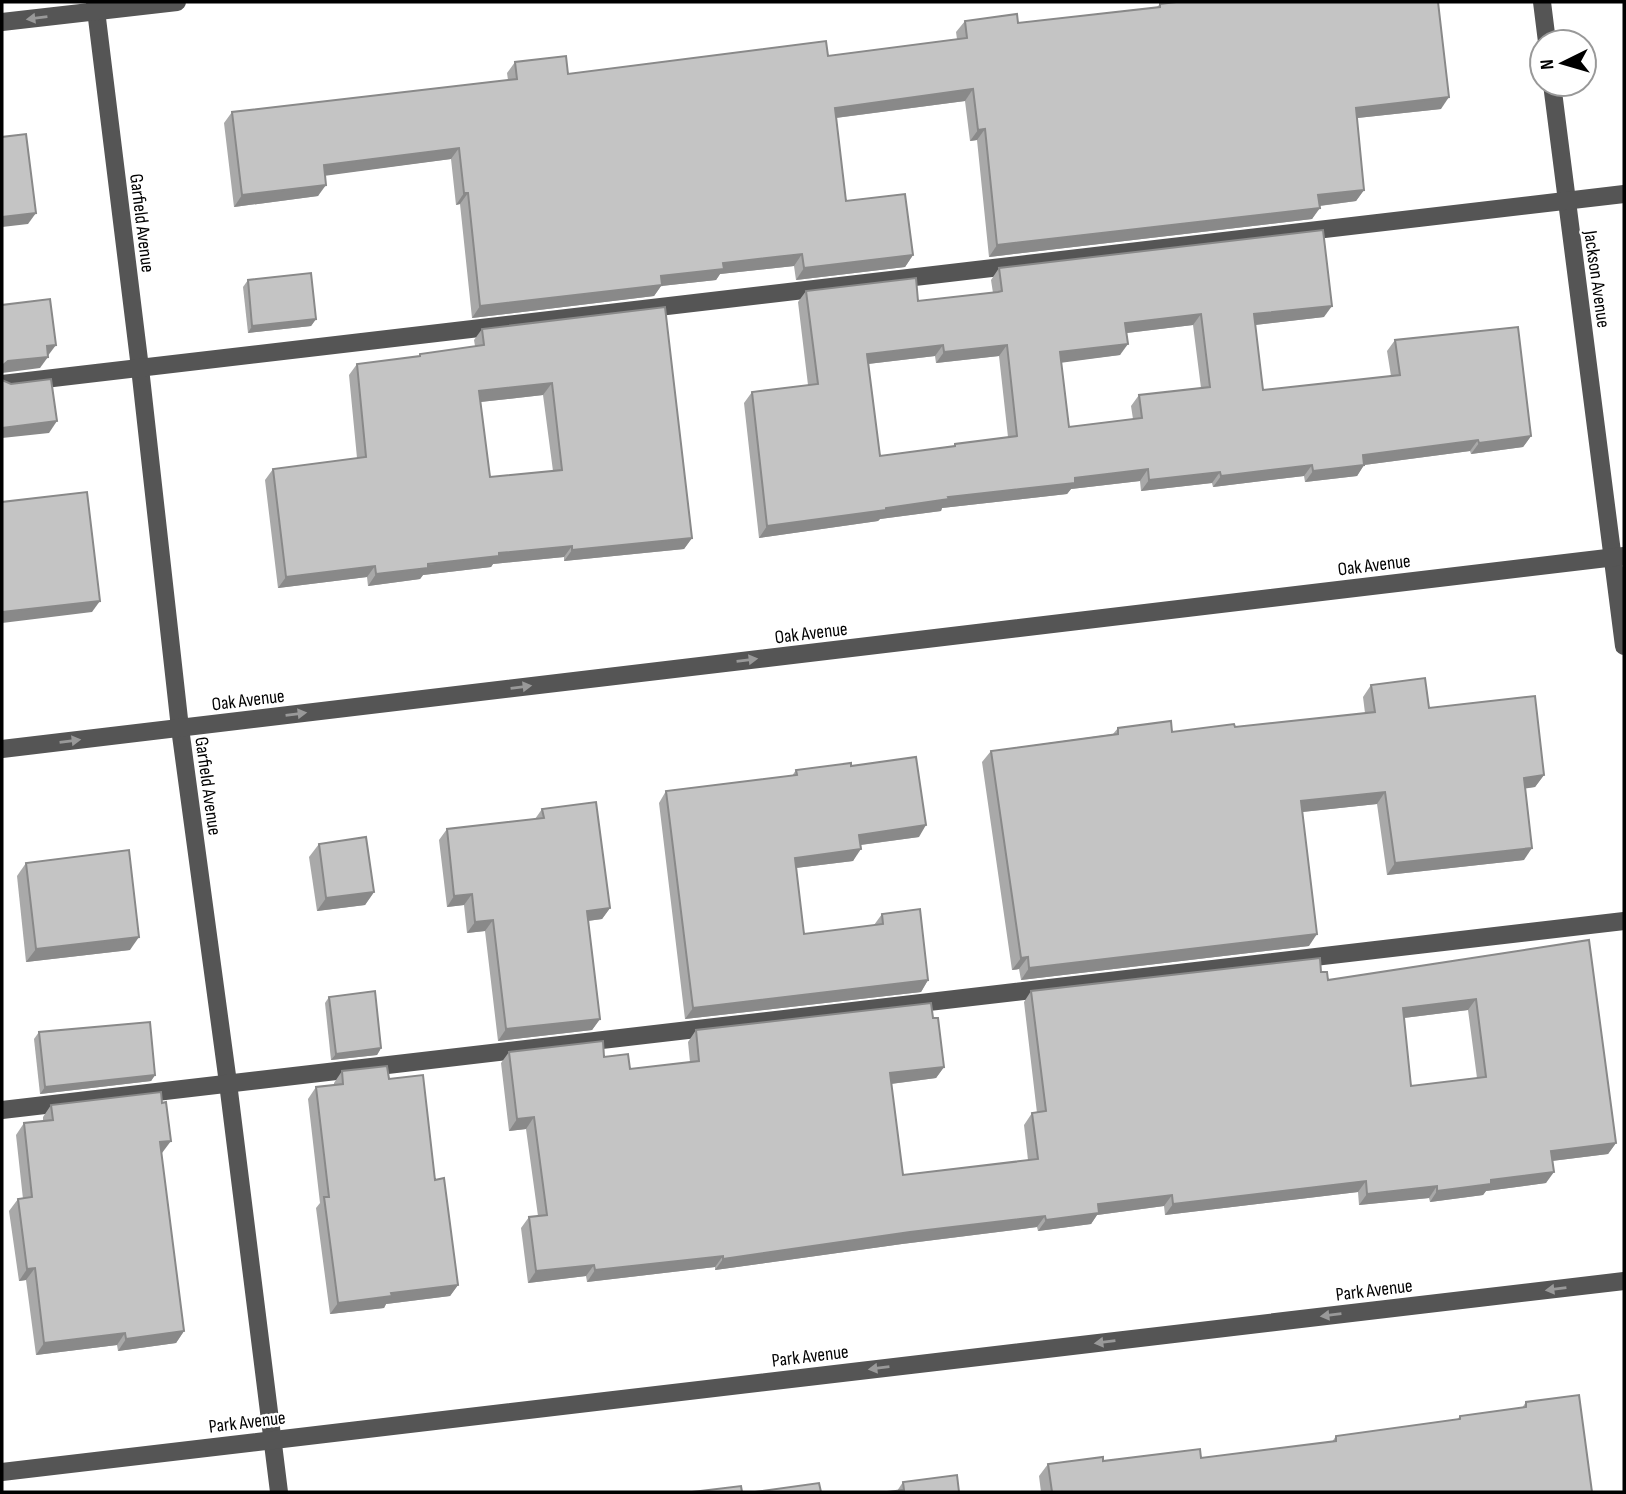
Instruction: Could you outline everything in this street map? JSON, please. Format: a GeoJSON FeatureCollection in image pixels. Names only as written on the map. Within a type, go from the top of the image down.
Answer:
{"type":"FeatureCollection","features":[{"type":"Feature","properties":{"kind":"street"},"geometry":{"type":"LineString","coordinates":[[2,22],[96,6],[177,2]]}},
{"type":"Feature","properties":{"kind":"street"},"geometry":{"type":"LineString","coordinates":[[1542,2],[1545,28]]}},
{"type":"Feature","properties":{"kind":"street","name":"Garfield Avenue"},"geometry":{"type":"LineString","coordinates":[[96,6],[180,728],[279,1492]]}},
{"type":"Feature","properties":{"kind":"street","name":"Jackson Avenue"},"geometry":{"type":"LineString","coordinates":[[1554,98],[1566,201],[1619,556],[1624,646]]}},
{"type":"Feature","properties":{"kind":"street"},"geometry":{"type":"LineString","coordinates":[[2,384],[1624,194]]}},
{"type":"Feature","properties":{"kind":"street","name":"Oak Avenue"},"geometry":{"type":"LineString","coordinates":[[2,749],[1619,556]]}},
{"type":"Feature","properties":{"kind":"street"},"geometry":{"type":"LineString","coordinates":[[2,1110],[1624,921]]}},
{"type":"Feature","properties":{"kind":"street","name":"Park Avenue"},"geometry":{"type":"LineString","coordinates":[[2,1472],[1624,1281]]}},
{"type":"Feature","properties":{"kind":"building"},"geometry":{"type":"Polygon","coordinates":[[[1438,2],[1449,97],[1356,108],[1364,190],[1318,195],[1320,208],[997,245],[985,129],[978,130],[973,89],[835,108],[846,201],[905,194],[913,255],[804,268],[802,254],[723,263],[724,269],[661,276],[662,285],[480,306],[468,193],[464,193],[459,148],[324,165],[326,185],[242,195],[232,112],[517,79],[515,62],[566,56],[568,74],[826,41],[828,56],[967,38],[965,21],[1017,14],[1018,23],[1160,7],[1160,4],[1438,2]]]}},
{"type":"Feature","properties":{"kind":"building"},"geometry":{"type":"Polygon","coordinates":[[[26,134],[36,213],[2,217],[2,137],[26,134]]]}},
{"type":"Feature","properties":{"kind":"building"},"geometry":{"type":"Polygon","coordinates":[[[1323,230],[1332,306],[1254,314],[1263,390],[1400,375],[1395,340],[1518,327],[1531,436],[1363,455],[1364,465],[1313,471],[1312,465],[1221,476],[1220,472],[1149,480],[1148,469],[1075,478],[1075,483],[948,497],[949,499],[886,510],[767,526],[752,392],[818,384],[806,291],[916,278],[918,301],[998,292],[1002,291],[999,268],[1323,230]],[[1201,314],[1125,323],[1128,344],[1060,352],[1069,427],[1142,418],[1139,395],[1210,387],[1201,314]],[[943,345],[867,354],[880,456],[1017,436],[1007,345],[944,352],[943,345]]]}},
{"type":"Feature","properties":{"kind":"building"},"geometry":{"type":"Polygon","coordinates":[[[311,273],[316,319],[252,326],[248,280],[311,273]]]}},
{"type":"Feature","properties":{"kind":"building"},"geometry":{"type":"Polygon","coordinates":[[[50,299],[56,345],[47,346],[48,357],[8,361],[2,366],[2,305],[50,299]]]}},
{"type":"Feature","properties":{"kind":"building"},"geometry":{"type":"Polygon","coordinates":[[[665,307],[692,538],[572,550],[572,546],[499,553],[499,556],[428,564],[428,568],[376,574],[375,566],[286,577],[273,469],[366,457],[357,364],[484,345],[482,329],[665,307]],[[552,383],[479,391],[490,477],[562,470],[552,383]]]}},
{"type":"Feature","properties":{"kind":"building"},"geometry":{"type":"Polygon","coordinates":[[[51,379],[57,421],[2,428],[2,380],[11,384],[51,379]]]}},
{"type":"Feature","properties":{"kind":"building"},"geometry":{"type":"Polygon","coordinates":[[[87,492],[100,601],[2,612],[2,502],[87,492]]]}},
{"type":"Feature","properties":{"kind":"building"},"geometry":{"type":"Polygon","coordinates":[[[1425,678],[1429,708],[1535,696],[1544,775],[1524,778],[1532,848],[1395,863],[1385,792],[1301,801],[1317,934],[1029,968],[1028,957],[1021,958],[991,751],[1118,734],[1118,728],[1171,721],[1172,732],[1375,712],[1371,685],[1425,678]]]}},
{"type":"Feature","properties":{"kind":"building"},"geometry":{"type":"Polygon","coordinates":[[[916,757],[926,825],[859,835],[861,849],[795,858],[804,934],[883,924],[882,914],[920,909],[928,980],[693,1008],[666,791],[797,775],[796,770],[916,757]]]}},
{"type":"Feature","properties":{"kind":"building"},"geometry":{"type":"Polygon","coordinates":[[[596,802],[610,908],[587,911],[600,1019],[506,1029],[493,920],[475,922],[472,894],[454,896],[447,829],[544,818],[542,809],[596,802]]]}},
{"type":"Feature","properties":{"kind":"building"},"geometry":{"type":"Polygon","coordinates":[[[366,837],[374,892],[326,898],[319,844],[366,837]]]}},
{"type":"Feature","properties":{"kind":"building"},"geometry":{"type":"Polygon","coordinates":[[[129,850],[139,937],[36,949],[26,863],[129,850]]]}},
{"type":"Feature","properties":{"kind":"building"},"geometry":{"type":"Polygon","coordinates":[[[1589,940],[1616,1143],[1551,1151],[1554,1172],[1491,1180],[1491,1184],[1437,1191],[1437,1186],[1367,1194],[1366,1181],[1173,1204],[1172,1195],[1098,1204],[1099,1213],[1046,1220],[1045,1216],[910,1232],[723,1259],[723,1256],[595,1270],[594,1265],[536,1271],[529,1217],[547,1215],[534,1117],[517,1119],[509,1052],[603,1041],[604,1057],[628,1054],[630,1069],[699,1061],[696,1030],[931,1003],[933,1018],[938,1018],[944,1067],[890,1073],[903,1175],[1038,1159],[1032,1113],[1046,1111],[1031,991],[1320,958],[1321,972],[1327,972],[1328,980],[1589,940]],[[1476,999],[1403,1008],[1411,1086],[1486,1077],[1476,999]]]}},
{"type":"Feature","properties":{"kind":"building"},"geometry":{"type":"Polygon","coordinates":[[[375,991],[381,1048],[336,1054],[329,997],[375,991]]]}},
{"type":"Feature","properties":{"kind":"building"},"geometry":{"type":"Polygon","coordinates":[[[150,1022],[155,1075],[45,1087],[39,1032],[150,1022]]]}},
{"type":"Feature","properties":{"kind":"building"},"geometry":{"type":"Polygon","coordinates":[[[387,1066],[389,1079],[423,1075],[435,1180],[444,1178],[458,1285],[338,1303],[324,1197],[329,1197],[316,1087],[343,1084],[342,1071],[387,1066]]]}},
{"type":"Feature","properties":{"kind":"building"},"geometry":{"type":"Polygon","coordinates":[[[161,1092],[162,1103],[166,1102],[171,1141],[160,1142],[184,1331],[126,1339],[125,1333],[44,1343],[35,1268],[27,1269],[18,1199],[32,1197],[24,1123],[53,1120],[51,1105],[161,1092]]]}},
{"type":"Feature","properties":{"kind":"building"},"geometry":{"type":"Polygon","coordinates":[[[1579,1395],[1592,1492],[1052,1492],[1048,1464],[1103,1457],[1103,1461],[1200,1449],[1201,1458],[1336,1441],[1336,1436],[1460,1419],[1460,1416],[1526,1407],[1526,1402],[1579,1395]]]}},
{"type":"Feature","properties":{"kind":"building"},"geometry":{"type":"Polygon","coordinates":[[[957,1475],[959,1492],[887,1492],[904,1490],[903,1482],[957,1475]]]}},
{"type":"Feature","properties":{"kind":"building"},"geometry":{"type":"Polygon","coordinates":[[[819,1483],[821,1492],[755,1492],[819,1483]]]}},
{"type":"Feature","properties":{"kind":"building"},"geometry":{"type":"Polygon","coordinates":[[[741,1486],[742,1492],[692,1492],[741,1486]]]}}]}
